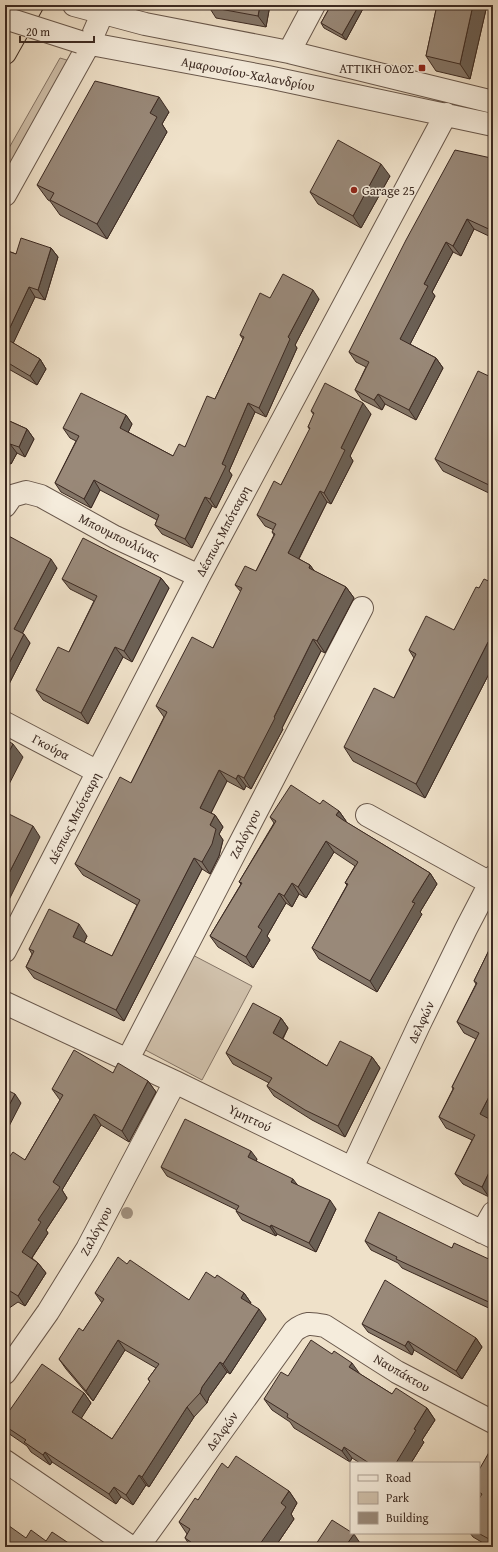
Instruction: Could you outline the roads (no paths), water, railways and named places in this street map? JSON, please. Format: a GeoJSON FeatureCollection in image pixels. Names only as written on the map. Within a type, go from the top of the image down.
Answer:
{"type":"FeatureCollection","features":[{"type":"Feature","properties":{"kind":"highway"},"geometry":{"type":"LineString","coordinates":[[5,53],[32,5]]}},
{"type":"Feature","properties":{"kind":"street"},"geometry":{"type":"LineString","coordinates":[[74,5],[101,10],[146,24],[289,52],[493,102]]}},
{"type":"Feature","properties":{"kind":"street"},"geometry":{"type":"LineString","coordinates":[[289,52],[314,5]]}},
{"type":"Feature","properties":{"kind":"street"},"geometry":{"type":"LineString","coordinates":[[5,195],[101,10]]}},
{"type":"Feature","properties":{"kind":"street","name":"Αμαρουσίου-Χαλανδρίου"},"geometry":{"type":"LineString","coordinates":[[5,18],[84,43],[268,77],[493,125]]}},
{"type":"Feature","properties":{"kind":"street","name":"Δέσπως Μπότσαρη"},"geometry":{"type":"LineString","coordinates":[[5,951],[199,576],[446,114]]}},
{"type":"Feature","properties":{"kind":"street","name":"Μπουμπουλίνας"},"geometry":{"type":"LineString","coordinates":[[5,506],[12,496],[26,492],[41,496],[114,537],[199,576]]}},
{"type":"Feature","properties":{"kind":"street","name":"Ζαλόγγου"},"geometry":{"type":"LineString","coordinates":[[128,1059],[362,608]]}},
{"type":"Feature","properties":{"kind":"street","name":"Γκούρα"},"geometry":{"type":"LineString","coordinates":[[5,723],[98,772]]}},
{"type":"Feature","properties":{"kind":"street"},"geometry":{"type":"LineString","coordinates":[[367,815],[492,880]]}},
{"type":"Feature","properties":{"kind":"street","name":"Δελφών"},"geometry":{"type":"LineString","coordinates":[[352,1168],[420,1023],[492,880]]}},
{"type":"Feature","properties":{"kind":"street","name":"Υμηττού"},"geometry":{"type":"LineString","coordinates":[[5,1003],[128,1059],[352,1168],[489,1228]]}},
{"type":"Feature","properties":{"kind":"street","name":"Ζαλόγγου"},"geometry":{"type":"LineString","coordinates":[[5,1373],[48,1312],[87,1249],[175,1082]]}},
{"type":"Feature","properties":{"kind":"street","name":"Δελφών"},"geometry":{"type":"LineString","coordinates":[[138,1547],[294,1331],[302,1325],[311,1323]]}},
{"type":"Feature","properties":{"kind":"street","name":"Ναυπάκτου"},"geometry":{"type":"LineString","coordinates":[[311,1323],[325,1326],[398,1372],[493,1422]]}},
{"type":"Feature","properties":{"kind":"street"},"geometry":{"type":"LineString","coordinates":[[5,1461],[131,1547]]}},
{"type":"Feature","properties":{"kind":"place","name":"ΑΤΤΙΚΗ ΟΔΟΣ"},"geometry":{"type":"Point","coordinates":[422,68]}},
{"type":"Feature","properties":{"kind":"place","name":"Garage 25"},"geometry":{"type":"Point","coordinates":[354,190]}}]}
